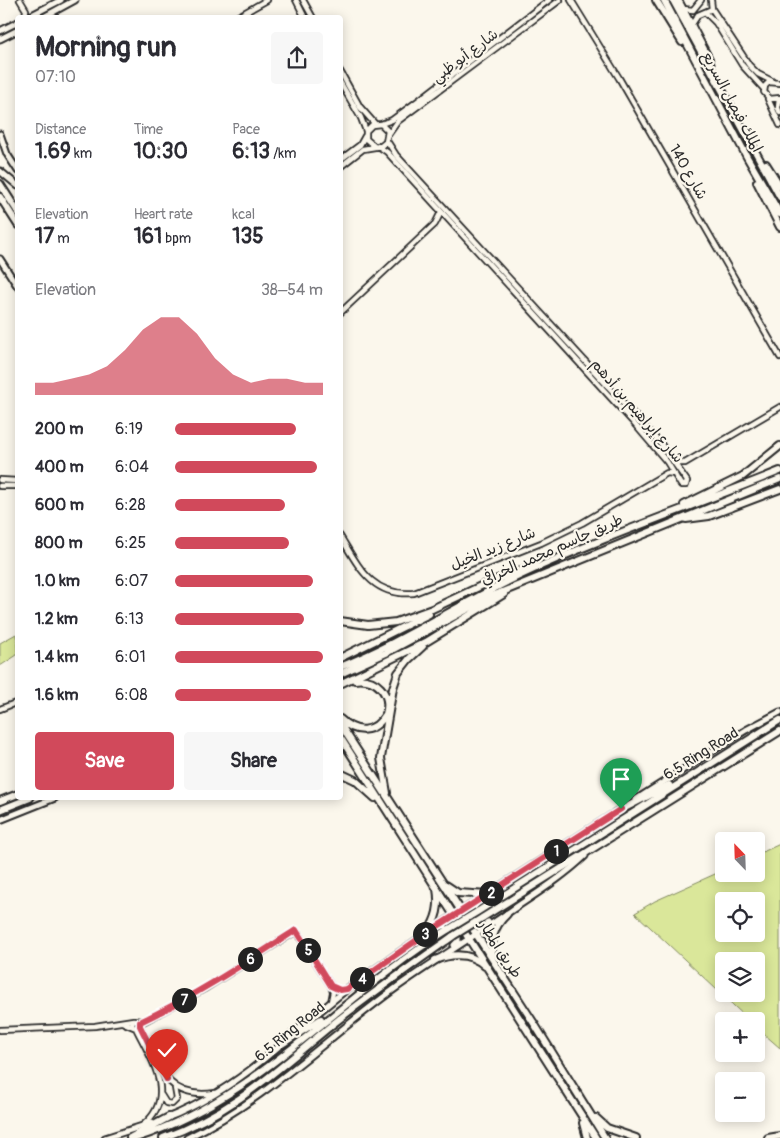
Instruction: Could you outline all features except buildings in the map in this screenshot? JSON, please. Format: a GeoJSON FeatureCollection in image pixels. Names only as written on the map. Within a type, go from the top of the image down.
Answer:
{"type":"FeatureCollection","features":[{"type":"Feature","properties":{"kind":"highway"},"geometry":{"type":"LineString","coordinates":[[656,0],[696,61]]}},
{"type":"Feature","properties":{"kind":"highway","name":"الملك فيصل السريع"},"geometry":{"type":"LineString","coordinates":[[664,0],[747,157],[780,214]]}},
{"type":"Feature","properties":{"kind":"highway","name":"الملك فيصل السريع"},"geometry":{"type":"LineString","coordinates":[[673,0],[711,74],[780,197]]}},
{"type":"Feature","properties":{"kind":"highway"},"geometry":{"type":"LineString","coordinates":[[678,0],[709,59],[711,74]]}},
{"type":"Feature","properties":{"kind":"highway"},"geometry":{"type":"LineString","coordinates":[[742,130],[780,186]]}},
{"type":"Feature","properties":{"kind":"highway"},"geometry":{"type":"LineString","coordinates":[[747,157],[755,179],[780,227]]}},
{"type":"Feature","properties":{"kind":"highway"},"geometry":{"type":"LineString","coordinates":[[0,184],[15,207]]}},
{"type":"Feature","properties":{"kind":"highway"},"geometry":{"type":"LineString","coordinates":[[0,197],[15,220]]}},
{"type":"Feature","properties":{"kind":"highway"},"geometry":{"type":"LineString","coordinates":[[627,530],[735,481],[764,461],[780,446]]}},
{"type":"Feature","properties":{"kind":"highway","name":"طريق جاسم محمد الخرافي"},"geometry":{"type":"LineString","coordinates":[[343,666],[380,649],[505,583],[563,556],[780,471]]}},
{"type":"Feature","properties":{"kind":"highway","name":"طريق جاسم محمد الخرافي"},"geometry":{"type":"LineString","coordinates":[[343,673],[386,653],[490,597],[780,479]]}},
{"type":"Feature","properties":{"kind":"highway"},"geometry":{"type":"LineString","coordinates":[[675,521],[709,516],[780,489]]}},
{"type":"Feature","properties":{"kind":"highway"},"geometry":{"type":"LineString","coordinates":[[752,500],[780,495]]}},
{"type":"Feature","properties":{"kind":"highway"},"geometry":{"type":"LineString","coordinates":[[343,621],[368,625],[396,622],[432,609],[505,576],[563,556]]}},
{"type":"Feature","properties":{"kind":"highway"},"geometry":{"type":"LineString","coordinates":[[343,682],[426,642],[513,587]]}},
{"type":"Feature","properties":{"kind":"highway"},"geometry":{"type":"LineString","coordinates":[[343,657],[410,625],[460,596]]}},
{"type":"Feature","properties":{"kind":"highway"},"geometry":{"type":"LineString","coordinates":[[388,800],[382,775],[381,758],[393,688],[398,673],[426,642]]}},
{"type":"Feature","properties":{"kind":"highway"},"geometry":{"type":"LineString","coordinates":[[343,682],[364,680],[379,685],[387,697],[388,709],[383,720],[369,729],[353,729],[343,722]]}},
{"type":"Feature","properties":{"kind":"highway","name":"6.5 Ring Road"},"geometry":{"type":"LineString","coordinates":[[136,1138],[184,1119],[226,1098],[255,1078],[400,960],[780,720]]}},
{"type":"Feature","properties":{"kind":"highway","name":"طريق المطار"},"geometry":{"type":"LineString","coordinates":[[343,729],[473,936],[535,1025],[596,1138]]}},
{"type":"Feature","properties":{"kind":"highway","name":"6.5 Ring Road"},"geometry":{"type":"LineString","coordinates":[[165,1138],[216,1115],[249,1094],[372,993],[453,936],[780,731]]}},
{"type":"Feature","properties":{"kind":"highway","name":"طريق المطار"},"geometry":{"type":"LineString","coordinates":[[343,742],[396,825],[440,885]]}},
{"type":"Feature","properties":{"kind":"highway"},"geometry":{"type":"LineString","coordinates":[[615,813],[695,772]]}},
{"type":"Feature","properties":{"kind":"highway"},"geometry":{"type":"LineString","coordinates":[[343,774],[365,787],[396,825]]}},
{"type":"Feature","properties":{"kind":"highway"},"geometry":{"type":"LineString","coordinates":[[0,801],[15,795]]}},
{"type":"Feature","properties":{"kind":"highway"},"geometry":{"type":"LineString","coordinates":[[0,810],[25,800]]}},
{"type":"Feature","properties":{"kind":"highway"},"geometry":{"type":"LineString","coordinates":[[427,933],[436,916],[440,885],[458,892],[488,895]]}},
{"type":"Feature","properties":{"kind":"highway"},"geometry":{"type":"LineString","coordinates":[[494,964],[492,938],[495,928],[510,912]]}},
{"type":"Feature","properties":{"kind":"highway","name":"طريق المطار"},"geometry":{"type":"LineString","coordinates":[[473,936],[490,971],[581,1108],[605,1138]]}},
{"type":"Feature","properties":{"kind":"highway"},"geometry":{"type":"LineString","coordinates":[[435,960],[454,955],[464,956],[482,963],[490,971]]}},
{"type":"Feature","properties":{"kind":"highway"},"geometry":{"type":"LineString","coordinates":[[282,1044],[343,1005]]}},
{"type":"Feature","properties":{"kind":"highway"},"geometry":{"type":"LineString","coordinates":[[581,1108],[587,1138]]}},
{"type":"Feature","properties":{"kind":"highway"},"geometry":{"type":"LineString","coordinates":[[581,1108],[607,1128],[636,1138]]}},
{"type":"Feature","properties":{"kind":"highway"},"geometry":{"type":"LineString","coordinates":[[130,1138],[169,1118]]}},
{"type":"Feature","properties":{"kind":"highway"},"geometry":{"type":"LineString","coordinates":[[768,1138],[780,1136]]}},
{"type":"Feature","properties":{"kind":"highway"},"geometry":{"type":"LineString","coordinates":[[774,1138],[780,1136]]}},
{"type":"Feature","properties":{"kind":"main road"},"geometry":{"type":"LineString","coordinates":[[32,14],[61,0]]}},
{"type":"Feature","properties":{"kind":"main road"},"geometry":{"type":"LineString","coordinates":[[47,15],[75,0]]}},
{"type":"Feature","properties":{"kind":"main road"},"geometry":{"type":"LineString","coordinates":[[53,4],[52,8],[56,10]]}},
{"type":"Feature","properties":{"kind":"main road"},"geometry":{"type":"LineString","coordinates":[[0,32],[15,24]]}},
{"type":"Feature","properties":{"kind":"main road"},"geometry":{"type":"LineString","coordinates":[[0,40],[15,32]]}},
{"type":"Feature","properties":{"kind":"main road"},"geometry":{"type":"LineString","coordinates":[[0,134],[15,166]]}},
{"type":"Feature","properties":{"kind":"main road"},"geometry":{"type":"LineString","coordinates":[[0,171],[15,184]]}},
{"type":"Feature","properties":{"kind":"main road"},"geometry":{"type":"LineString","coordinates":[[0,259],[15,282]]}},
{"type":"Feature","properties":{"kind":"main road"},"geometry":{"type":"LineString","coordinates":[[105,1138],[169,1118],[216,1093],[282,1044],[347,989],[413,942],[746,730],[780,712]]}},
{"type":"Feature","properties":{"kind":"main road"},"geometry":{"type":"LineString","coordinates":[[0,820],[50,800]]}},
{"type":"Feature","properties":{"kind":"main road"},"geometry":{"type":"LineString","coordinates":[[187,1138],[238,1110],[267,1091],[365,1011],[435,960],[510,912],[558,878],[592,848]]}},
{"type":"Feature","properties":{"kind":"main road"},"geometry":{"type":"LineString","coordinates":[[501,886],[474,905],[472,912],[479,924],[483,925],[510,912]]}},
{"type":"Feature","properties":{"kind":"main road"},"geometry":{"type":"LineString","coordinates":[[413,942],[445,924],[450,926],[458,936],[456,943],[426,967]]}},
{"type":"Feature","properties":{"kind":"street"},"geometry":{"type":"LineString","coordinates":[[20,0],[26,10],[32,14]]}},
{"type":"Feature","properties":{"kind":"street"},"geometry":{"type":"LineString","coordinates":[[240,15],[267,0]]}},
{"type":"Feature","properties":{"kind":"street"},"geometry":{"type":"LineString","coordinates":[[296,0],[304,15]]}},
{"type":"Feature","properties":{"kind":"street"},"geometry":{"type":"LineString","coordinates":[[303,0],[310,15]]}},
{"type":"Feature","properties":{"kind":"street"},"geometry":{"type":"LineString","coordinates":[[711,0],[712,9],[748,65],[758,74],[780,83]]}},
{"type":"Feature","properties":{"kind":"street","name":"شارع أبو ظبي"},"geometry":{"type":"LineString","coordinates":[[388,135],[398,121],[547,1]]}},
{"type":"Feature","properties":{"kind":"street","name":"شارع أبو ظبي"},"geometry":{"type":"LineString","coordinates":[[378,124],[392,120],[421,102],[558,1]]}},
{"type":"Feature","properties":{"kind":"street","name":"شارع 140"},"geometry":{"type":"LineString","coordinates":[[572,1],[619,78],[780,357]]}},
{"type":"Feature","properties":{"kind":"street"},"geometry":{"type":"LineString","coordinates":[[683,9],[693,10],[700,1]]}},
{"type":"Feature","properties":{"kind":"street"},"geometry":{"type":"LineString","coordinates":[[700,1],[700,9],[716,23],[745,68],[764,89],[780,125]]}},
{"type":"Feature","properties":{"kind":"street"},"geometry":{"type":"LineString","coordinates":[[692,24],[695,16],[712,9]]}},
{"type":"Feature","properties":{"kind":"street"},"geometry":{"type":"LineString","coordinates":[[26,10],[26,15]]}},
{"type":"Feature","properties":{"kind":"street"},"geometry":{"type":"LineString","coordinates":[[343,77],[358,108],[368,142],[376,146]]}},
{"type":"Feature","properties":{"kind":"street"},"geometry":{"type":"LineString","coordinates":[[764,89],[772,81]]}},
{"type":"Feature","properties":{"kind":"street"},"geometry":{"type":"LineString","coordinates":[[343,86],[358,108],[386,128],[388,135],[387,140],[376,146],[363,149],[343,164]]}},
{"type":"Feature","properties":{"kind":"street"},"geometry":{"type":"LineString","coordinates":[[767,98],[773,100],[779,98],[778,108],[780,113]]}},
{"type":"Feature","properties":{"kind":"street"},"geometry":{"type":"LineString","coordinates":[[343,158],[360,145],[366,133],[378,124]]}},
{"type":"Feature","properties":{"kind":"street","name":"شارع إبراهيم بن أدهم"},"geometry":{"type":"LineString","coordinates":[[376,146],[387,152],[494,271],[672,465],[680,472],[687,481],[685,486],[681,485],[672,465],[661,444],[396,155],[387,140]]}},
{"type":"Feature","properties":{"kind":"street"},"geometry":{"type":"LineString","coordinates":[[343,310],[440,219],[441,212]]}},
{"type":"Feature","properties":{"kind":"street"},"geometry":{"type":"LineString","coordinates":[[440,219],[448,219]]}},
{"type":"Feature","properties":{"kind":"street"},"geometry":{"type":"LineString","coordinates":[[494,271],[499,266]]}},
{"type":"Feature","properties":{"kind":"street"},"geometry":{"type":"LineString","coordinates":[[500,277],[502,273],[505,273]]}},
{"type":"Feature","properties":{"kind":"street"},"geometry":{"type":"LineString","coordinates":[[675,474],[667,473],[672,465],[685,463],[780,407]]}},
{"type":"Feature","properties":{"kind":"street"},"geometry":{"type":"LineString","coordinates":[[680,472],[685,463]]}},
{"type":"Feature","properties":{"kind":"street","name":"شارع زيد الخيل"},"geometry":{"type":"LineString","coordinates":[[343,541],[359,568],[376,585],[394,593],[414,593],[541,543],[582,523],[667,473]]}},
{"type":"Feature","properties":{"kind":"street"},"geometry":{"type":"LineString","coordinates":[[0,480],[15,481]]}},
{"type":"Feature","properties":{"kind":"street"},"geometry":{"type":"LineString","coordinates":[[0,486],[15,486]]}},
{"type":"Feature","properties":{"kind":"street"},"geometry":{"type":"LineString","coordinates":[[0,709],[15,703]]}},
{"type":"Feature","properties":{"kind":"street"},"geometry":{"type":"LineString","coordinates":[[0,1030],[136,1023],[204,990],[296,930],[331,986],[333,996],[331,1002]]}},
{"type":"Feature","properties":{"kind":"street"},"geometry":{"type":"LineString","coordinates":[[331,986],[340,990],[347,989]]}},
{"type":"Feature","properties":{"kind":"street"},"geometry":{"type":"LineString","coordinates":[[136,1023],[162,1072],[175,1088],[191,1094],[216,1093]]}},
{"type":"Feature","properties":{"kind":"street"},"geometry":{"type":"LineString","coordinates":[[136,1023],[161,1085],[161,1094],[156,1110],[137,1128]]}},
{"type":"Feature","properties":{"kind":"street"},"geometry":{"type":"LineString","coordinates":[[161,1094],[166,1103],[172,1104],[176,1098],[175,1088]]}},
{"type":"Feature","properties":{"kind":"street"},"geometry":{"type":"LineString","coordinates":[[192,1138],[197,1133]]}},
{"type":"Feature","properties":{"kind":"green space"},"geometry":{"type":"Polygon","coordinates":[[[15,635],[15,656],[0,666],[0,643],[15,635]]]}},
{"type":"Feature","properties":{"kind":"green space"},"geometry":{"type":"Polygon","coordinates":[[[780,844],[780,1048],[765,1035],[765,1012],[740,1012],[730,1002],[765,1002],[765,952],[715,952],[715,988],[635,913],[655,901],[715,874],[715,882],[765,882],[765,851],[780,844]]]}},
{"type":"Feature","properties":{"kind":"route"},"geometry":{"type":"LineString","coordinates":[[167,1080],[140,1026],[140,1022],[204,990],[296,930],[331,986],[337,990],[347,989],[460,910],[621,809]]}}]}
